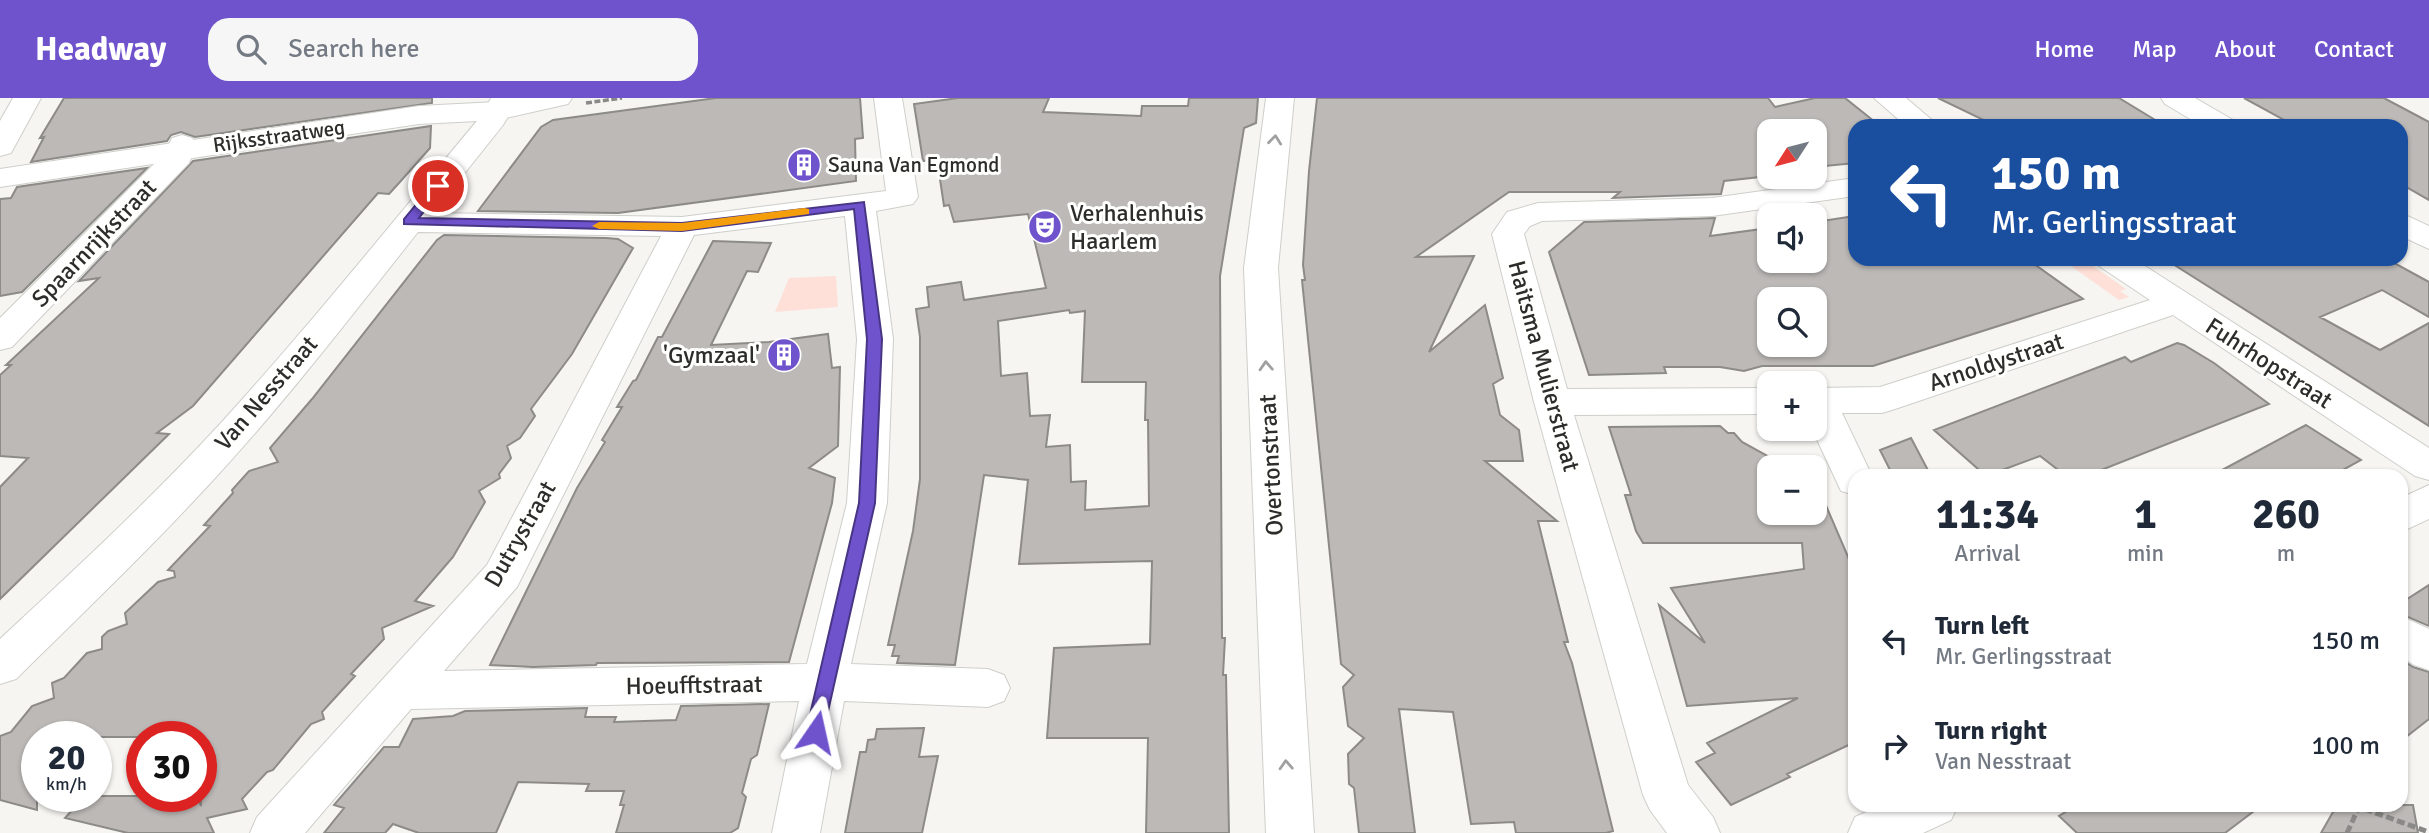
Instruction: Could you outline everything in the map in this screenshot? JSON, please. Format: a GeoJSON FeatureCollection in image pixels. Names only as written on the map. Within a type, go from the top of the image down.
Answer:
{"type":"FeatureCollection","features":[{"type":"Feature","properties":{"kind":"street"},"geometry":{"type":"LineString","coordinates":[[0,147],[27,98]]}},
{"type":"Feature","properties":{"kind":"street","name":"Rijksstraatweg"},"geometry":{"type":"LineString","coordinates":[[0,171],[499,102],[558,98]]}},
{"type":"Feature","properties":{"kind":"street"},"geometry":{"type":"LineString","coordinates":[[409,222],[682,227],[860,205],[902,197],[888,98]]}},
{"type":"Feature","properties":{"kind":"street","name":"Overtonstraat"},"geometry":{"type":"LineString","coordinates":[[1280,98],[1261,268],[1290,833]]}},
{"type":"Feature","properties":{"kind":"street"},"geometry":{"type":"LineString","coordinates":[[1888,98],[1915,119]]}},
{"type":"Feature","properties":{"kind":"street"},"geometry":{"type":"LineString","coordinates":[[2175,98],[2211,119]]}},
{"type":"Feature","properties":{"kind":"street"},"geometry":{"type":"LineString","coordinates":[[2186,98],[2222,119]]}},
{"type":"Feature","properties":{"kind":"street","name":"Van Nesstraat"},"geometry":{"type":"LineString","coordinates":[[0,666],[190,481],[264,399],[409,222],[499,102]]}},
{"type":"Feature","properties":{"kind":"street","name":"Rijksstraatweg"},"geometry":{"type":"LineString","coordinates":[[0,178],[181,147]]}},
{"type":"Feature","properties":{"kind":"street","name":"Spaarnrijkstraat"},"geometry":{"type":"LineString","coordinates":[[4,330],[178,157],[181,147]]}},
{"type":"Feature","properties":{"kind":"street","name":"Haitsma Mulierstraat"},"geometry":{"type":"LineString","coordinates":[[1696,833],[1667,795],[1552,402],[1508,234],[1518,219],[1538,212],[1712,207],[1848,188]]}},
{"type":"Feature","properties":{"kind":"street"},"geometry":{"type":"LineString","coordinates":[[796,833],[825,682],[867,503],[875,339],[860,205]]}},
{"type":"Feature","properties":{"kind":"street","name":"Dutrystraat"},"geometry":{"type":"LineString","coordinates":[[274,833],[502,576],[682,227]]}},
{"type":"Feature","properties":{"kind":"street"},"geometry":{"type":"LineString","coordinates":[[2408,227],[2429,239]]}},
{"type":"Feature","properties":{"kind":"street","name":"Fuhrhopstraat"},"geometry":{"type":"LineString","coordinates":[[2121,266],[2429,466]]}},
{"type":"Feature","properties":{"kind":"street","name":"Arnoldystraat"},"geometry":{"type":"LineString","coordinates":[[1827,401],[1882,400],[2175,303]]}},
{"type":"Feature","properties":{"kind":"street"},"geometry":{"type":"LineString","coordinates":[[1552,402],[1757,401]]}},
{"type":"Feature","properties":{"kind":"street"},"geometry":{"type":"LineString","coordinates":[[1827,422],[1849,469]]}},
{"type":"Feature","properties":{"kind":"street"},"geometry":{"type":"LineString","coordinates":[[2408,513],[2429,500]]}},
{"type":"Feature","properties":{"kind":"street"},"geometry":{"type":"LineString","coordinates":[[2408,638],[2429,652]]}},
{"type":"Feature","properties":{"kind":"street","name":"Hoeufftstraat"},"geometry":{"type":"LineString","coordinates":[[400,691],[825,682],[988,688]]}},
{"type":"Feature","properties":{"kind":"street"},"geometry":{"type":"LineString","coordinates":[[1872,833],[1918,812]]}},
{"type":"Feature","properties":{"kind":"path"},"geometry":{"type":"LineString","coordinates":[[2347,833],[2357,812]]}},
{"type":"Feature","properties":{"kind":"path"},"geometry":{"type":"LineString","coordinates":[[2373,812],[2426,831]]}},
{"type":"Feature","properties":{"kind":"shaded area"},"geometry":{"type":"Polygon","coordinates":[[[2071,266],[2093,266],[2126,289],[2120,291],[2129,297],[2119,300],[2071,266]]]}},
{"type":"Feature","properties":{"kind":"shaded area"},"geometry":{"type":"Polygon","coordinates":[[[836,276],[838,307],[775,312],[789,278],[836,276]]]}},
{"type":"Feature","properties":{"kind":"building"},"geometry":{"type":"Polygon","coordinates":[[[64,98],[432,98],[432,103],[195,137],[181,132],[171,135],[167,141],[31,162],[44,137],[40,138],[64,98]]]}},
{"type":"Feature","properties":{"kind":"building"},"geometry":{"type":"Polygon","coordinates":[[[716,98],[860,98],[863,138],[855,139],[856,181],[618,213],[478,211],[541,127],[553,120],[716,98]]]}},
{"type":"Feature","properties":{"kind":"building"},"geometry":{"type":"Polygon","coordinates":[[[958,98],[1049,98],[1043,112],[1141,116],[1142,106],[1188,106],[1189,98],[1258,98],[1256,123],[1244,128],[1220,276],[1222,638],[1225,638],[1223,675],[1226,675],[1229,833],[1146,833],[1148,738],[1047,738],[1054,648],[1150,644],[1152,561],[1019,564],[1028,480],[984,475],[955,665],[897,663],[899,656],[892,656],[895,645],[888,645],[913,531],[920,479],[920,337],[916,309],[929,307],[927,287],[961,282],[964,300],[1046,288],[1028,214],[954,222],[949,205],[944,206],[937,159],[923,161],[914,104],[958,98]],[[1069,310],[998,321],[1001,376],[1027,373],[1030,416],[1050,415],[1046,447],[1070,445],[1071,482],[1086,481],[1085,510],[1149,506],[1146,382],[1082,382],[1085,311],[1070,313],[1069,310]]]}},
{"type":"Feature","properties":{"kind":"building"},"geometry":{"type":"Polygon","coordinates":[[[1317,98],[1768,98],[1775,107],[1815,98],[1845,98],[1871,119],[1848,119],[1848,164],[1827,166],[1827,119],[1757,119],[1757,177],[1724,181],[1721,194],[1613,198],[1620,192],[1509,192],[1416,257],[1474,256],[1429,352],[1485,305],[1503,378],[1493,384],[1500,415],[1519,430],[1523,461],[1485,461],[1557,521],[1538,521],[1568,642],[1564,642],[1572,663],[1613,831],[1516,833],[1514,822],[1471,824],[1453,712],[1399,709],[1415,833],[1359,833],[1354,788],[1349,784],[1348,754],[1364,738],[1348,726],[1343,687],[1354,675],[1341,664],[1302,280],[1305,280],[1303,265],[1317,98]]]}},
{"type":"Feature","properties":{"kind":"building"},"geometry":{"type":"Polygon","coordinates":[[[1938,98],[2119,98],[2154,119],[1982,119],[1938,98]]]}},
{"type":"Feature","properties":{"kind":"building"},"geometry":{"type":"Polygon","coordinates":[[[2244,98],[2384,98],[2429,122],[2429,200],[2408,188],[2408,119],[2282,119],[2244,98]]]}},
{"type":"Feature","properties":{"kind":"building"},"geometry":{"type":"Polygon","coordinates":[[[431,126],[430,148],[389,194],[378,193],[193,406],[157,433],[169,434],[0,599],[0,487],[28,458],[0,456],[0,375],[11,365],[6,365],[99,278],[79,281],[193,161],[431,126]]]}},
{"type":"Feature","properties":{"kind":"building"},"geometry":{"type":"Polygon","coordinates":[[[147,168],[22,292],[0,296],[0,199],[11,198],[17,187],[147,168]]]}},
{"type":"Feature","properties":{"kind":"building"},"geometry":{"type":"Polygon","coordinates":[[[1848,217],[1848,266],[2037,266],[2083,299],[1873,366],[1762,366],[1744,371],[1720,367],[1664,367],[1666,373],[1589,375],[1549,252],[1584,222],[1715,218],[1710,236],[1757,230],[1757,273],[1827,273],[1827,220],[1848,217]]]}},
{"type":"Feature","properties":{"kind":"building"},"geometry":{"type":"Polygon","coordinates":[[[444,235],[606,238],[618,239],[633,248],[572,354],[531,409],[535,416],[520,438],[507,446],[511,458],[499,474],[500,478],[479,491],[485,502],[453,557],[415,601],[433,606],[382,628],[384,639],[351,674],[355,676],[322,712],[324,719],[311,724],[273,770],[267,772],[242,799],[247,809],[207,818],[214,833],[128,833],[65,818],[70,812],[112,812],[112,796],[126,796],[126,812],[217,812],[217,721],[126,721],[126,737],[112,737],[112,721],[21,721],[21,806],[0,800],[0,736],[11,732],[32,706],[54,698],[52,683],[64,678],[87,653],[102,649],[102,637],[108,631],[127,624],[125,613],[158,582],[175,577],[174,571],[168,570],[210,526],[204,525],[249,471],[278,462],[270,448],[437,240],[444,235]]]}},
{"type":"Feature","properties":{"kind":"building"},"geometry":{"type":"Polygon","coordinates":[[[713,241],[771,243],[758,272],[747,271],[711,345],[769,342],[828,334],[832,368],[840,367],[838,446],[809,468],[835,478],[832,503],[789,662],[597,663],[533,667],[490,665],[577,488],[605,442],[602,440],[622,407],[617,407],[636,380],[658,337],[662,337],[713,241]]]}},
{"type":"Feature","properties":{"kind":"building"},"geometry":{"type":"Polygon","coordinates":[[[2176,266],[2400,266],[2429,282],[2429,317],[2382,290],[2320,317],[2380,350],[2429,323],[2429,426],[2176,266]]]}},
{"type":"Feature","properties":{"kind":"building"},"geometry":{"type":"Polygon","coordinates":[[[2177,343],[2184,345],[2214,363],[2269,404],[2104,469],[2057,469],[2040,456],[2005,469],[1978,469],[1934,430],[2125,357],[2131,362],[2177,343]]]}},
{"type":"Feature","properties":{"kind":"building"},"geometry":{"type":"Polygon","coordinates":[[[2306,425],[2361,460],[2345,469],[2224,469],[2306,425]]]}},
{"type":"Feature","properties":{"kind":"building"},"geometry":{"type":"Polygon","coordinates":[[[1720,426],[1766,455],[1757,455],[1757,525],[1827,525],[1827,508],[1848,557],[1848,745],[1787,774],[1790,777],[1731,805],[1696,762],[1715,753],[1707,743],[1798,698],[1687,706],[1659,605],[1705,643],[1671,588],[1804,569],[1802,543],[1643,543],[1636,531],[1625,495],[1631,495],[1609,427],[1720,426]]]}},
{"type":"Feature","properties":{"kind":"building"},"geometry":{"type":"Polygon","coordinates":[[[1911,438],[1927,469],[1890,469],[1880,450],[1911,438]]]}},
{"type":"Feature","properties":{"kind":"building"},"geometry":{"type":"Polygon","coordinates":[[[2429,585],[2429,626],[2408,617],[2408,598],[2429,585]]]}},
{"type":"Feature","properties":{"kind":"building"},"geometry":{"type":"Polygon","coordinates":[[[2408,664],[2429,672],[2429,719],[2408,736],[2408,664]]]}},
{"type":"Feature","properties":{"kind":"building"},"geometry":{"type":"Polygon","coordinates":[[[769,704],[757,755],[751,759],[742,793],[746,797],[738,828],[730,833],[616,833],[624,805],[620,805],[624,791],[586,791],[589,784],[518,782],[496,833],[419,833],[393,824],[385,833],[324,833],[344,808],[334,805],[384,747],[399,747],[413,719],[453,716],[465,711],[587,708],[585,717],[616,717],[614,722],[676,720],[681,706],[769,704]]]}},
{"type":"Feature","properties":{"kind":"building"},"geometry":{"type":"Polygon","coordinates":[[[924,728],[919,757],[938,756],[922,833],[845,833],[860,752],[866,752],[868,740],[875,739],[877,729],[924,728]]]}},
{"type":"Feature","properties":{"kind":"building"},"geometry":{"type":"Polygon","coordinates":[[[2408,805],[2413,805],[2418,833],[2321,833],[2333,812],[2408,812],[2408,805]]]}},
{"type":"Feature","properties":{"kind":"building"},"geometry":{"type":"Polygon","coordinates":[[[2066,812],[2253,812],[2225,833],[2077,833],[2059,816],[2066,812]]]}},
{"type":"Feature","properties":{"kind":"slow traffic"},"geometry":{"type":"LineString","coordinates":[[599,226],[682,227],[804,212]]}},
{"type":"Feature","properties":{"kind":"place","name":"Sauna Van Egmond"},"geometry":{"type":"Point","coordinates":[804,165]}},
{"type":"Feature","properties":{"kind":"place","name":"Verhalenhuis Haarlem"},"geometry":{"type":"Point","coordinates":[1045,227]}},
{"type":"Feature","properties":{"kind":"place","name":"'Gymzaal'"},"geometry":{"type":"Point","coordinates":[784,355]}},
{"type":"Feature","properties":{"kind":"route"},"geometry":{"type":"LineString","coordinates":[[438,186],[409,222],[682,227],[860,205],[875,339],[867,503],[816,732]]}}]}
